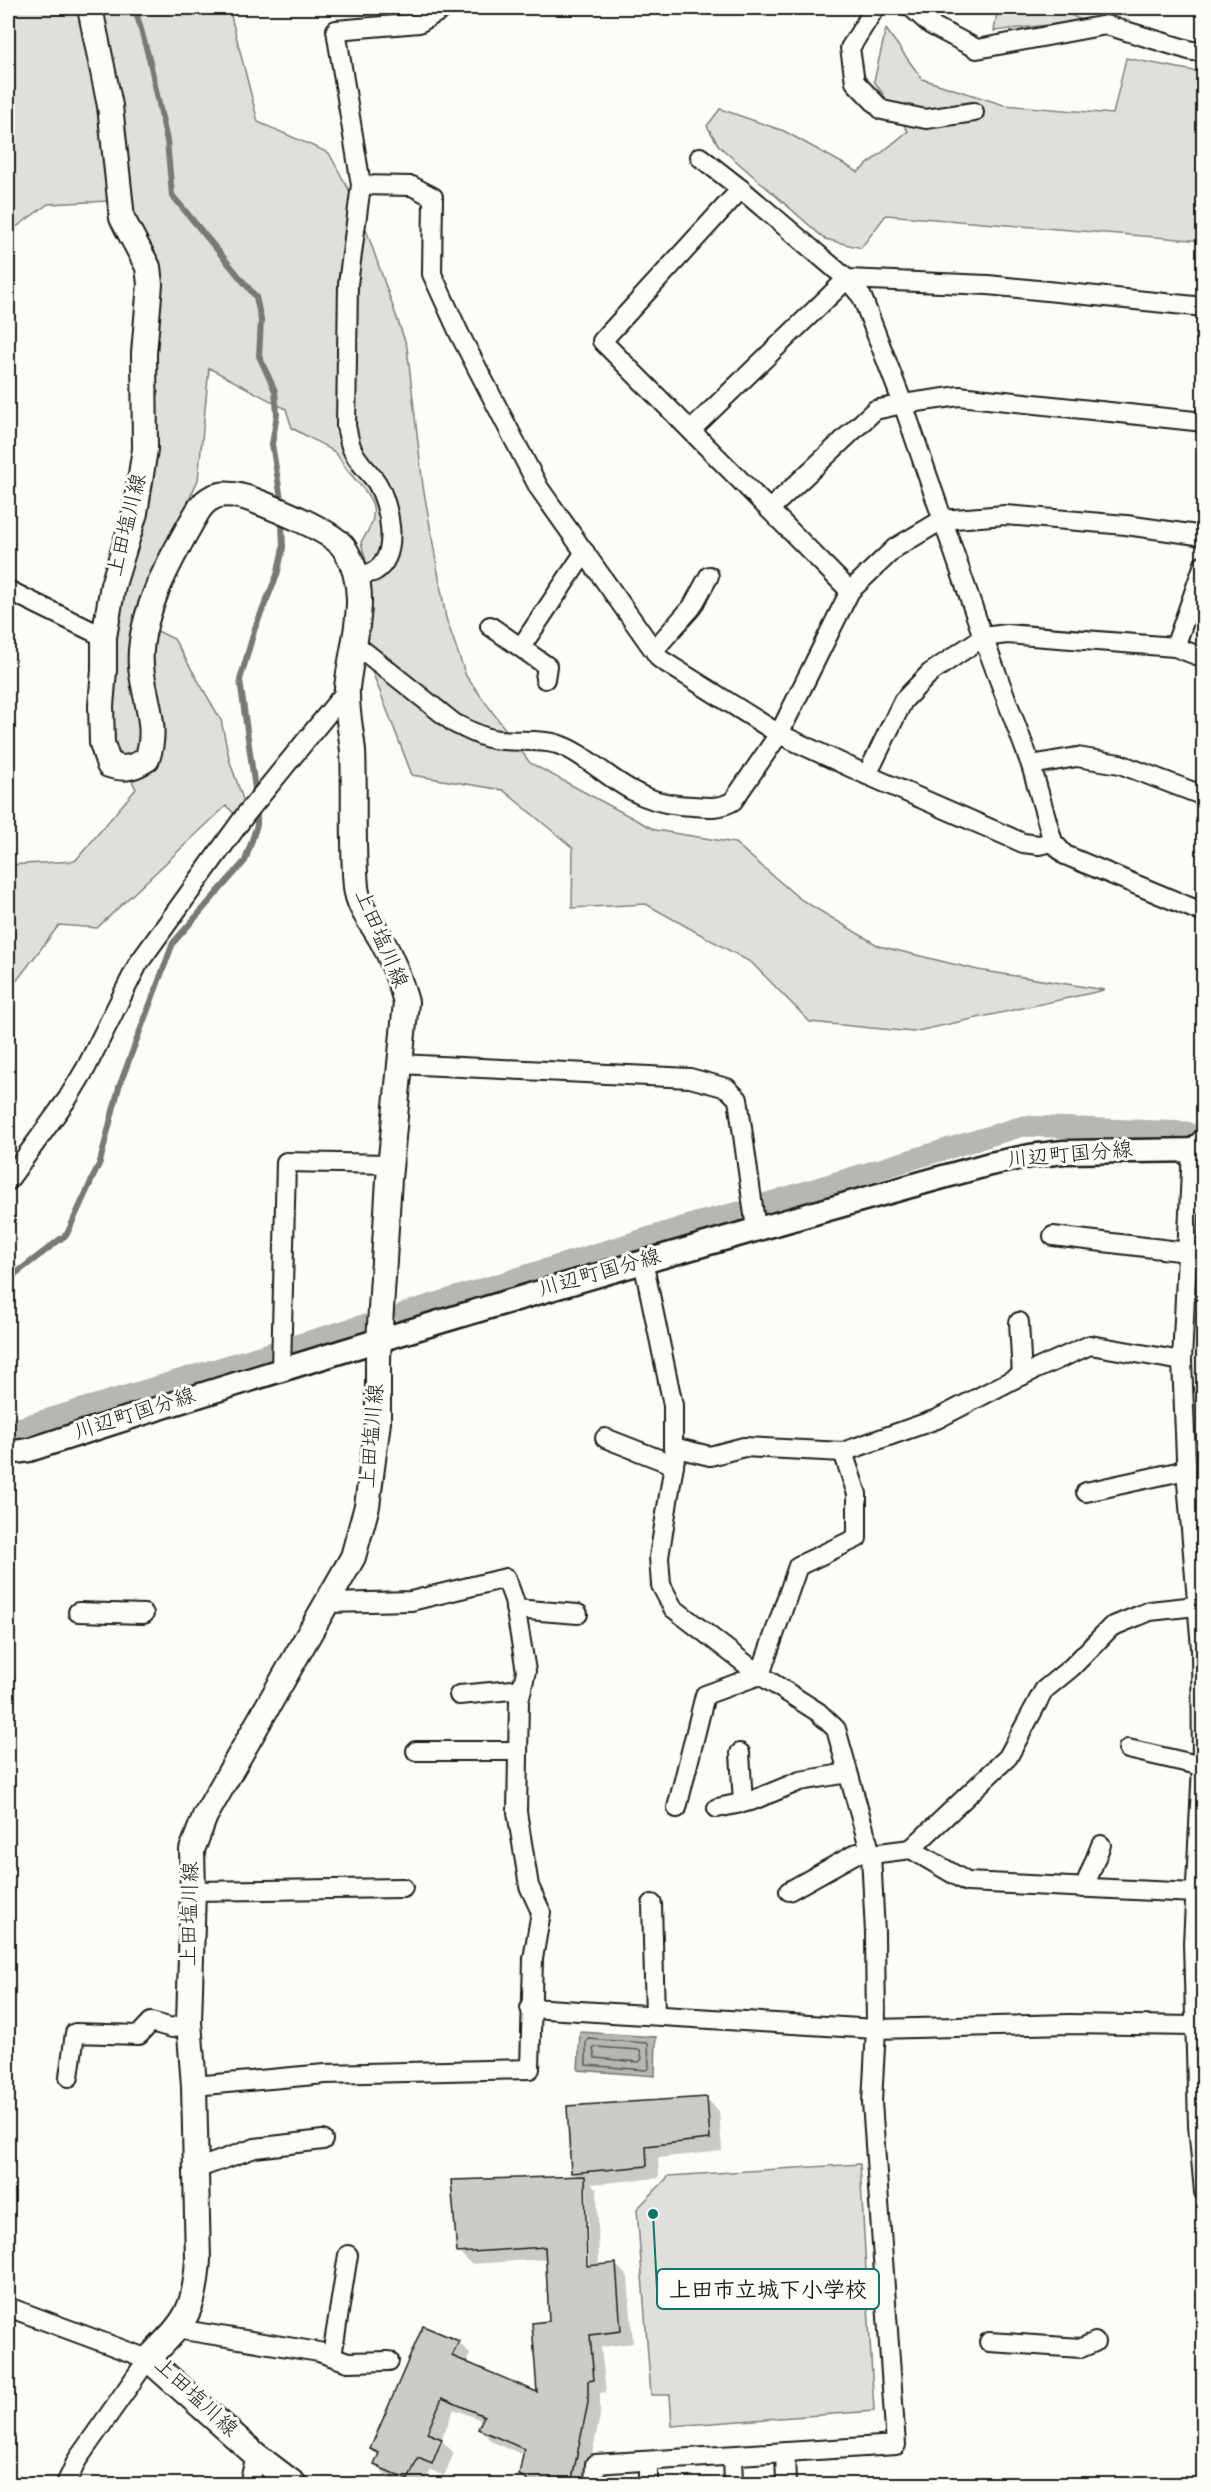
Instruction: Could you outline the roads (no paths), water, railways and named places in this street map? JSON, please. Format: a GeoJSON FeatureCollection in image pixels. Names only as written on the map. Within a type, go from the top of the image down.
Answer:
{"type":"FeatureCollection","features":[{"type":"Feature","properties":{"kind":"main road","name":"上田塩川線"},"geometry":{"type":"LineString","coordinates":[[90,8],[110,106],[123,218],[148,267],[150,284],[144,353],[145,448],[135,513],[112,585],[104,638],[102,743],[109,765],[128,769],[147,759],[152,746],[153,729],[141,665],[145,625],[158,587],[199,510],[208,498],[220,494],[233,494],[331,534],[344,547],[357,575],[359,619],[347,690],[353,752],[356,890],[365,914],[381,938],[399,976],[406,1002],[390,1164],[378,1358],[378,1422],[367,1506],[353,1557],[205,1816],[192,1850],[189,2022],[194,2086],[196,2283],[193,2302],[177,2329],[148,2359],[256,2455],[294,2484]]}},
{"type":"Feature","properties":{"kind":"street"},"geometry":{"type":"LineString","coordinates":[[357,575],[374,572],[382,563],[391,535],[386,504],[376,482],[360,464],[351,447],[346,426],[348,284],[361,185],[336,30],[420,22],[445,8]]}},
{"type":"Feature","properties":{"kind":"street"},"geometry":{"type":"LineString","coordinates":[[875,8],[850,48],[855,82],[882,110],[926,119],[974,112]]}},
{"type":"Feature","properties":{"kind":"street"},"geometry":{"type":"LineString","coordinates":[[912,8],[931,25],[977,49],[1106,25],[1192,51],[1203,51]]}},
{"type":"Feature","properties":{"kind":"street"},"geometry":{"type":"LineString","coordinates":[[700,157],[847,279],[862,297],[903,404],[983,637],[1030,765],[1053,842],[1065,855],[1203,913]]}},
{"type":"Feature","properties":{"kind":"street"},"geometry":{"type":"LineString","coordinates":[[361,185],[412,186],[433,197],[432,274],[459,333],[539,488],[660,659],[779,734],[867,775],[1023,843],[1039,845],[1053,842]]}},
{"type":"Feature","properties":{"kind":"street"},"geometry":{"type":"LineString","coordinates":[[741,189],[602,341],[850,591]]}},
{"type":"Feature","properties":{"kind":"street"},"geometry":{"type":"LineString","coordinates":[[692,430],[847,279],[988,285],[1203,308]]}},
{"type":"Feature","properties":{"kind":"street"},"geometry":{"type":"LineString","coordinates":[[770,509],[874,410],[903,404],[959,396],[1203,422]]}},
{"type":"Feature","properties":{"kind":"street"},"geometry":{"type":"LineString","coordinates":[[356,644],[454,723],[493,739],[538,740],[559,744],[582,756],[629,790],[646,799],[674,806],[723,807],[733,801],[779,734],[850,591],[867,572],[895,548],[942,520],[1005,515],[1126,525],[1203,536]]}},
{"type":"Feature","properties":{"kind":"street"},"geometry":{"type":"LineString","coordinates":[[521,647],[585,552]]}},
{"type":"Feature","properties":{"kind":"street"},"geometry":{"type":"LineString","coordinates":[[1175,646],[1203,564]]}},
{"type":"Feature","properties":{"kind":"street"},"geometry":{"type":"LineString","coordinates":[[654,650],[692,607],[709,576]]}},
{"type":"Feature","properties":{"kind":"street"},"geometry":{"type":"LineString","coordinates":[[8,590],[104,638]]}},
{"type":"Feature","properties":{"kind":"street"},"geometry":{"type":"LineString","coordinates":[[490,626],[547,666],[545,679]]}},
{"type":"Feature","properties":{"kind":"street"},"geometry":{"type":"LineString","coordinates":[[867,775],[903,701],[930,673],[983,637],[1006,634],[1175,646],[1203,658]]}},
{"type":"Feature","properties":{"kind":"street"},"geometry":{"type":"LineString","coordinates":[[8,1181],[68,1098],[86,1068],[138,964],[246,814],[347,690]]}},
{"type":"Feature","properties":{"kind":"street"},"geometry":{"type":"LineString","coordinates":[[1030,765],[1077,757],[1109,762],[1203,796]]}},
{"type":"Feature","properties":{"kind":"street"},"geometry":{"type":"LineString","coordinates":[[400,1064],[690,1078],[727,1088],[738,1099],[756,1228]]}},
{"type":"Feature","properties":{"kind":"street"},"geometry":{"type":"LineString","coordinates":[[1200,1146],[1187,1252],[1182,1361],[1195,1471],[1196,1606],[1202,1628],[1202,1754],[1195,1893],[1198,1943],[1194,2026],[1203,2192]]}},
{"type":"Feature","properties":{"kind":"street","name":"川辺町国分線"},"geometry":{"type":"LineString","coordinates":[[8,1454],[29,1450],[226,1385],[281,1371],[756,1228],[990,1164],[1064,1152],[1200,1146]]}},
{"type":"Feature","properties":{"kind":"street"},"geometry":{"type":"LineString","coordinates":[[281,1371],[286,1162],[390,1164]]}},
{"type":"Feature","properties":{"kind":"street"},"geometry":{"type":"LineString","coordinates":[[1053,1236],[1187,1252]]}},
{"type":"Feature","properties":{"kind":"street"},"geometry":{"type":"LineString","coordinates":[[594,2484],[595,2464],[896,2445],[872,2102],[876,2028],[875,1922],[871,1854],[837,1729],[818,1712],[760,1675],[673,1608],[661,1585],[658,1557],[673,1456],[672,1405],[643,1262]]}},
{"type":"Feature","properties":{"kind":"street"},"geometry":{"type":"LineString","coordinates":[[1019,1322],[1022,1376]]}},
{"type":"Feature","properties":{"kind":"street"},"geometry":{"type":"LineString","coordinates":[[605,1438],[673,1456],[710,1456],[744,1447],[843,1452],[937,1419],[1022,1376],[1090,1346],[1182,1361]]}},
{"type":"Feature","properties":{"kind":"street"},"geometry":{"type":"LineString","coordinates":[[760,1675],[798,1566],[857,1538],[856,1494],[843,1452]]}},
{"type":"Feature","properties":{"kind":"street"},"geometry":{"type":"LineString","coordinates":[[1086,1492],[1195,1471]]}},
{"type":"Feature","properties":{"kind":"street"},"geometry":{"type":"LineString","coordinates":[[194,2086],[325,2074],[530,2069],[533,1959],[541,1912],[529,1886],[517,1812],[517,1751],[522,1689],[526,1671],[516,1609],[506,1578],[411,1600],[328,1603]]}},
{"type":"Feature","properties":{"kind":"street"},"geometry":{"type":"LineString","coordinates":[[789,1891],[857,1853],[871,1854],[911,1849],[1008,1757],[1044,1690],[1072,1667],[1112,1627],[1150,1611],[1196,1606]]}},
{"type":"Feature","properties":{"kind":"street"},"geometry":{"type":"LineString","coordinates":[[516,1609],[578,1614]]}},
{"type":"Feature","properties":{"kind":"street"},"geometry":{"type":"LineString","coordinates":[[78,1612],[144,1614]]}},
{"type":"Feature","properties":{"kind":"street"},"geometry":{"type":"LineString","coordinates":[[677,1808],[705,1695],[760,1675]]}},
{"type":"Feature","properties":{"kind":"street"},"geometry":{"type":"LineString","coordinates":[[459,1695],[522,1689]]}},
{"type":"Feature","properties":{"kind":"street"},"geometry":{"type":"LineString","coordinates":[[1128,1749],[1202,1754]]}},
{"type":"Feature","properties":{"kind":"street"},"geometry":{"type":"LineString","coordinates":[[416,1751],[517,1751]]}},
{"type":"Feature","properties":{"kind":"street"},"geometry":{"type":"LineString","coordinates":[[740,1753],[743,1803]]}},
{"type":"Feature","properties":{"kind":"street"},"geometry":{"type":"LineString","coordinates":[[717,1808],[743,1803],[800,1781],[848,1773]]}},
{"type":"Feature","properties":{"kind":"street"},"geometry":{"type":"LineString","coordinates":[[1084,1888],[1101,1845]]}},
{"type":"Feature","properties":{"kind":"street"},"geometry":{"type":"LineString","coordinates":[[911,1849],[967,1882],[1195,1893]]}},
{"type":"Feature","properties":{"kind":"street"},"geometry":{"type":"LineString","coordinates":[[193,1891],[403,1888]]}},
{"type":"Feature","properties":{"kind":"street"},"geometry":{"type":"LineString","coordinates":[[652,1904],[655,2015]]}},
{"type":"Feature","properties":{"kind":"street"},"geometry":{"type":"LineString","coordinates":[[530,2007],[876,2028],[1070,2024],[1194,2026]]}},
{"type":"Feature","properties":{"kind":"street"},"geometry":{"type":"LineString","coordinates":[[69,2077],[75,2032],[139,2035],[151,2022],[172,2028],[189,2022]]}},
{"type":"Feature","properties":{"kind":"street"},"geometry":{"type":"LineString","coordinates":[[196,2169],[255,2148],[323,2140]]}},
{"type":"Feature","properties":{"kind":"street"},"geometry":{"type":"LineString","coordinates":[[332,2356],[348,2254]]}},
{"type":"Feature","properties":{"kind":"street"},"geometry":{"type":"LineString","coordinates":[[8,2307],[148,2359],[77,2460],[66,2484]]}},
{"type":"Feature","properties":{"kind":"street"},"geometry":{"type":"LineString","coordinates":[[177,2329],[319,2352],[348,2362],[389,2361]]}},
{"type":"Feature","properties":{"kind":"street"},"geometry":{"type":"LineString","coordinates":[[989,2342],[1081,2348],[1095,2342]]}},
{"type":"Feature","properties":{"kind":"street"},"geometry":{"type":"LineString","coordinates":[[785,2452],[786,2484]]}},
{"type":"Feature","properties":{"kind":"street"},"geometry":{"type":"LineString","coordinates":[[249,2484],[256,2455]]}},
{"type":"Feature","properties":{"kind":"street"},"geometry":{"type":"LineString","coordinates":[[732,2456],[733,2484]]}},
{"type":"Feature","properties":{"kind":"street"},"geometry":{"type":"LineString","coordinates":[[648,2461],[648,2484]]}},
{"type":"Feature","properties":{"kind":"water"},"geometry":{"type":"Polygon","coordinates":[[[580,2032],[656,2037],[655,2076],[578,2070],[580,2032]]]}},
{"type":"Feature","properties":{"kind":"waterway"},"geometry":{"type":"LineString","coordinates":[[135,8],[150,62],[167,141],[172,195],[256,297],[261,320],[259,356],[275,391],[277,414],[272,444],[281,499]]}},
{"type":"Feature","properties":{"kind":"waterway"},"geometry":{"type":"LineString","coordinates":[[256,796],[240,680],[255,628],[277,575],[283,548],[282,523]]}},
{"type":"Feature","properties":{"kind":"waterway"},"geometry":{"type":"LineString","coordinates":[[8,1285],[15,1274],[67,1234],[100,1162],[119,1087],[173,943],[245,861],[257,825],[257,809]]}},
{"type":"Feature","properties":{"kind":"waterway"},"geometry":{"type":"LineString","coordinates":[[767,1203],[1023,1126],[1187,1132]]}},
{"type":"Feature","properties":{"kind":"waterway"},"geometry":{"type":"LineString","coordinates":[[404,1313],[699,1222],[739,1212]]}},
{"type":"Feature","properties":{"kind":"waterway"},"geometry":{"type":"LineString","coordinates":[[8,1431],[363,1325]]}},
{"type":"Feature","properties":{"kind":"place","name":"上田市立城下小学校"},"geometry":{"type":"Point","coordinates":[653,2214]}}]}
